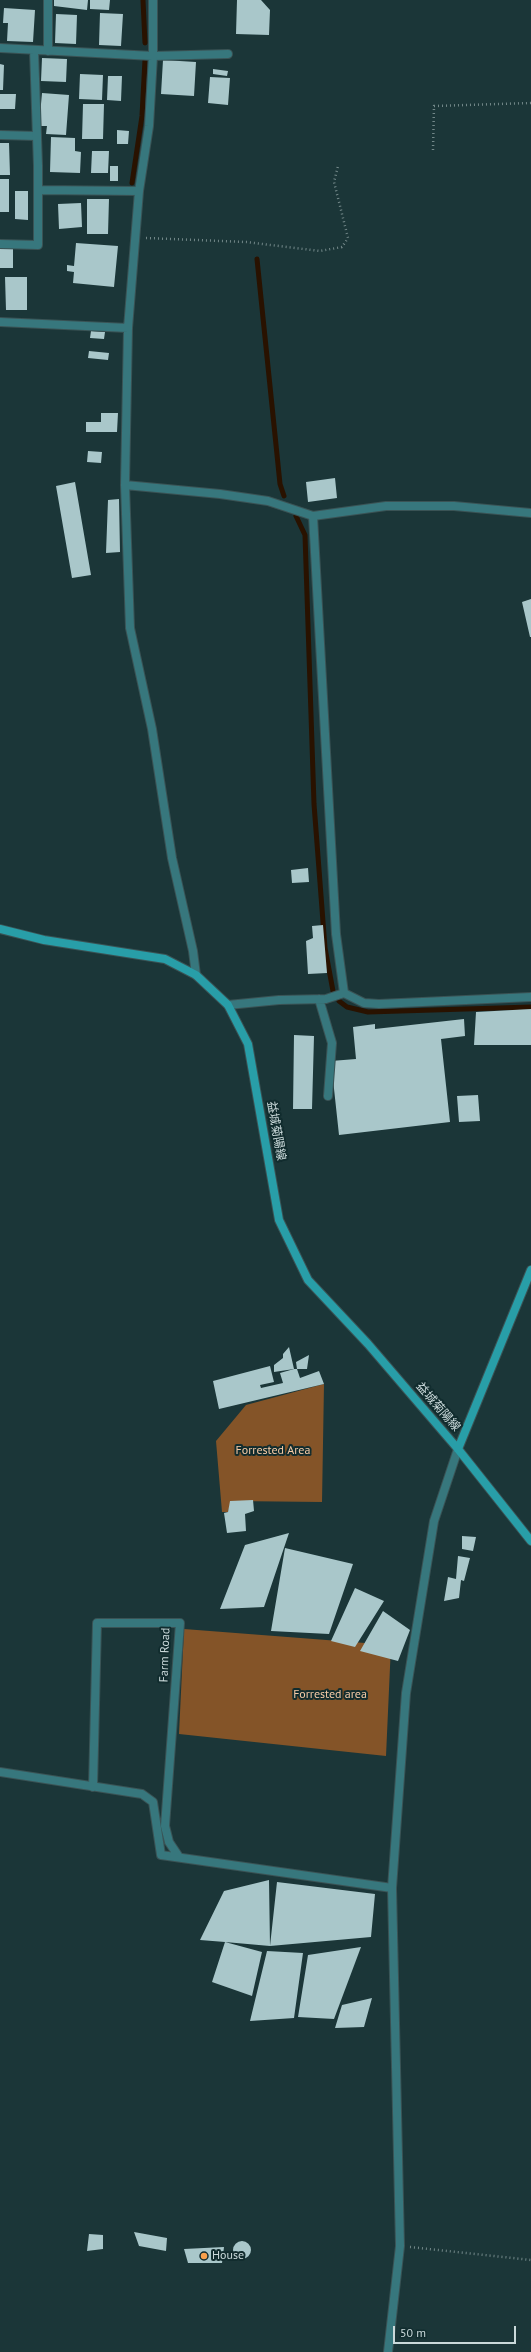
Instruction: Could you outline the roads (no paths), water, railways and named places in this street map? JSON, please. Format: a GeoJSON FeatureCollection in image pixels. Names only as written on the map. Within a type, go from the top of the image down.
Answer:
{"type":"FeatureCollection","features":[{"type":"Feature","properties":{"kind":"main road","name":"益城菊陽線"},"geometry":{"type":"LineString","coordinates":[[0,929],[44,940],[165,959],[196,975],[228,1005],[248,1044],[279,1220],[308,1280],[368,1344],[458,1449],[531,1541]]}},
{"type":"Feature","properties":{"kind":"main road","name":"益城菊陽線"},"geometry":{"type":"LineString","coordinates":[[458,1449],[531,1270]]}},
{"type":"Feature","properties":{"kind":"street"},"geometry":{"type":"LineString","coordinates":[[48,0],[48,51]]}},
{"type":"Feature","properties":{"kind":"street"},"geometry":{"type":"LineString","coordinates":[[152,0],[153,56],[150,126],[139,191],[128,328],[124,484],[130,628],[152,729],[172,858],[193,951],[196,975]]}},
{"type":"Feature","properties":{"kind":"street"},"geometry":{"type":"LineString","coordinates":[[0,48],[153,56],[228,54]]}},
{"type":"Feature","properties":{"kind":"street"},"geometry":{"type":"LineString","coordinates":[[0,244],[38,245],[37,136],[34,50]]}},
{"type":"Feature","properties":{"kind":"street"},"geometry":{"type":"LineString","coordinates":[[0,135],[37,136]]}},
{"type":"Feature","properties":{"kind":"street"},"geometry":{"type":"LineString","coordinates":[[38,190],[139,191]]}},
{"type":"Feature","properties":{"kind":"street"},"geometry":{"type":"LineString","coordinates":[[0,322],[128,328]]}},
{"type":"Feature","properties":{"kind":"street"},"geometry":{"type":"LineString","coordinates":[[124,484],[220,494],[268,501],[313,516],[386,506],[454,506],[531,513]]}},
{"type":"Feature","properties":{"kind":"street"},"geometry":{"type":"LineString","coordinates":[[313,516],[336,934],[344,993]]}},
{"type":"Feature","properties":{"kind":"street"},"geometry":{"type":"LineString","coordinates":[[228,1005],[280,1000],[319,999],[344,993],[364,1003],[379,1004],[531,998]]}},
{"type":"Feature","properties":{"kind":"street"},"geometry":{"type":"LineString","coordinates":[[319,999],[332,1043],[328,1096]]}},
{"type":"Feature","properties":{"kind":"street"},"geometry":{"type":"LineString","coordinates":[[388,2352],[400,2246],[392,1888],[406,1693],[434,1521],[458,1449]]}},
{"type":"Feature","properties":{"kind":"street","name":"Farm Road"},"geometry":{"type":"LineString","coordinates":[[93,1787],[97,1623],[180,1624],[165,1826],[169,1842],[179,1858]]}},
{"type":"Feature","properties":{"kind":"street"},"geometry":{"type":"LineString","coordinates":[[0,1772],[142,1794],[153,1802],[161,1855],[392,1888]]}},
{"type":"Feature","properties":{"kind":"waterway"},"geometry":{"type":"LineString","coordinates":[[143,0],[145,43]]}},
{"type":"Feature","properties":{"kind":"waterway"},"geometry":{"type":"LineString","coordinates":[[132,183],[142,116],[145,60]]}},
{"type":"Feature","properties":{"kind":"waterway"},"geometry":{"type":"LineString","coordinates":[[257,259],[280,484],[284,496]]}},
{"type":"Feature","properties":{"kind":"waterway"},"geometry":{"type":"LineString","coordinates":[[296,516],[305,535],[314,804],[325,948],[333,991]]}},
{"type":"Feature","properties":{"kind":"waterway"},"geometry":{"type":"LineString","coordinates":[[339,1001],[347,1007],[368,1012],[531,1007]]}},
{"type":"Feature","properties":{"kind":"place","name":"House"},"geometry":{"type":"Point","coordinates":[204,2256]}},
{"type":"Feature","properties":{"kind":"park label","name":"Forrested Area"},"geometry":{"type":"Point","coordinates":[273,1451]}},
{"type":"Feature","properties":{"kind":"park label","name":"Forrested area"},"geometry":{"type":"Point","coordinates":[330,1695]}}]}
